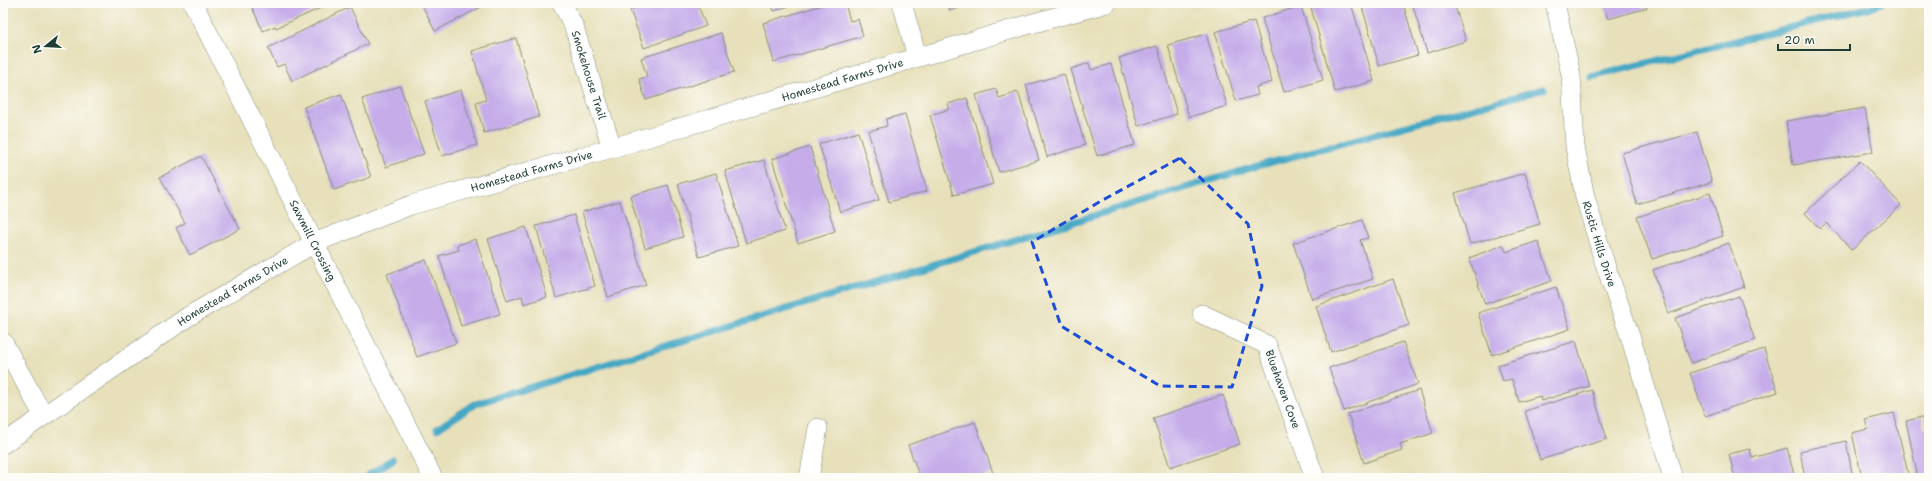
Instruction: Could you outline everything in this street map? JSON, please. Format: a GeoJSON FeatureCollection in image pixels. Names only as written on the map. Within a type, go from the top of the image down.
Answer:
{"type":"FeatureCollection","features":[{"type":"Feature","properties":{"kind":"street","name":"Sawmill Crossing"},"geometry":{"type":"LineString","coordinates":[[193,3],[433,478]]}},
{"type":"Feature","properties":{"kind":"street","name":"Smokehouse Trail"},"geometry":{"type":"LineString","coordinates":[[562,3],[574,27],[612,148]]}},
{"type":"Feature","properties":{"kind":"street"},"geometry":{"type":"LineString","coordinates":[[902,3],[917,57]]}},
{"type":"Feature","properties":{"kind":"street","name":"Homestead Farms Drive"},"geometry":{"type":"LineString","coordinates":[[3,444],[189,316],[314,244],[411,205],[612,148],[917,57],[1107,3]]}},
{"type":"Feature","properties":{"kind":"street","name":"Rustic Hills Drive"},"geometry":{"type":"LineString","coordinates":[[1555,3],[1571,75],[1575,147],[1585,197],[1673,478]]}},
{"type":"Feature","properties":{"kind":"street","name":"Bluehaven Cove"},"geometry":{"type":"LineString","coordinates":[[1202,314],[1267,345],[1315,478]]}},
{"type":"Feature","properties":{"kind":"street"},"geometry":{"type":"LineString","coordinates":[[3,342],[44,415]]}},
{"type":"Feature","properties":{"kind":"street"},"geometry":{"type":"LineString","coordinates":[[809,478],[818,428]]}},
{"type":"Feature","properties":{"kind":"highlighted area"},"geometry":{"type":"Polygon","coordinates":[[[1180,158],[1248,224],[1262,286],[1232,387],[1160,386],[1061,326],[1032,242],[1101,201],[1180,158]]]}},
{"type":"Feature","properties":{"kind":"building"},"geometry":{"type":"Polygon","coordinates":[[[250,3],[332,3],[276,28],[275,26],[263,31],[250,3]]]}},
{"type":"Feature","properties":{"kind":"building"},"geometry":{"type":"Polygon","coordinates":[[[421,3],[489,3],[435,31],[421,3]]]}},
{"type":"Feature","properties":{"kind":"building"},"geometry":{"type":"Polygon","coordinates":[[[650,3],[697,3],[706,26],[644,48],[630,10],[650,3]]]}},
{"type":"Feature","properties":{"kind":"building"},"geometry":{"type":"Polygon","coordinates":[[[771,3],[798,3],[774,11],[771,3]]]}},
{"type":"Feature","properties":{"kind":"building"},"geometry":{"type":"Polygon","coordinates":[[[829,3],[845,3],[850,21],[858,19],[863,36],[774,62],[763,23],[829,3]]]}},
{"type":"Feature","properties":{"kind":"building"},"geometry":{"type":"Polygon","coordinates":[[[948,3],[974,3],[950,11],[948,3]]]}},
{"type":"Feature","properties":{"kind":"building"},"geometry":{"type":"Polygon","coordinates":[[[1351,3],[1374,81],[1335,92],[1310,4],[1351,3]]]}},
{"type":"Feature","properties":{"kind":"building"},"geometry":{"type":"Polygon","coordinates":[[[1361,3],[1403,3],[1418,55],[1379,66],[1361,3]]]}},
{"type":"Feature","properties":{"kind":"building"},"geometry":{"type":"Polygon","coordinates":[[[1412,3],[1454,3],[1466,41],[1427,53],[1412,3]]]}},
{"type":"Feature","properties":{"kind":"building"},"geometry":{"type":"Polygon","coordinates":[[[1603,3],[1646,3],[1647,8],[1608,19],[1603,3]]]}},
{"type":"Feature","properties":{"kind":"building"},"geometry":{"type":"Polygon","coordinates":[[[1301,6],[1323,80],[1284,92],[1262,18],[1301,6]]]}},
{"type":"Feature","properties":{"kind":"building"},"geometry":{"type":"Polygon","coordinates":[[[350,7],[368,44],[292,81],[284,64],[277,67],[268,48],[350,7]]]}},
{"type":"Feature","properties":{"kind":"building"},"geometry":{"type":"Polygon","coordinates":[[[1254,21],[1272,82],[1256,87],[1258,95],[1236,101],[1215,32],[1254,21]]]}},
{"type":"Feature","properties":{"kind":"building"},"geometry":{"type":"Polygon","coordinates":[[[721,33],[734,72],[646,100],[639,79],[647,77],[641,58],[721,33]]]}},
{"type":"Feature","properties":{"kind":"building"},"geometry":{"type":"Polygon","coordinates":[[[1206,34],[1227,106],[1189,117],[1168,45],[1206,34]]]}},
{"type":"Feature","properties":{"kind":"building"},"geometry":{"type":"Polygon","coordinates":[[[516,38],[539,117],[484,133],[476,103],[486,100],[472,51],[516,38]]]}},
{"type":"Feature","properties":{"kind":"building"},"geometry":{"type":"Polygon","coordinates":[[[1157,46],[1177,114],[1138,126],[1119,58],[1157,46]]]}},
{"type":"Feature","properties":{"kind":"building"},"geometry":{"type":"Polygon","coordinates":[[[1089,63],[1091,70],[1111,64],[1135,145],[1097,156],[1071,69],[1089,63]]]}},
{"type":"Feature","properties":{"kind":"building"},"geometry":{"type":"Polygon","coordinates":[[[1064,74],[1085,145],[1047,157],[1026,85],[1064,74]]]}},
{"type":"Feature","properties":{"kind":"building"},"geometry":{"type":"Polygon","coordinates":[[[400,86],[424,154],[386,167],[362,99],[400,86]]]}},
{"type":"Feature","properties":{"kind":"building"},"geometry":{"type":"Polygon","coordinates":[[[996,89],[999,98],[1018,92],[1039,160],[999,172],[976,95],[996,89]]]}},
{"type":"Feature","properties":{"kind":"building"},"geometry":{"type":"Polygon","coordinates":[[[461,90],[477,145],[442,156],[425,101],[461,90]]]}},
{"type":"Feature","properties":{"kind":"building"},"geometry":{"type":"Polygon","coordinates":[[[341,94],[371,177],[334,190],[304,107],[341,94]]]}},
{"type":"Feature","properties":{"kind":"building"},"geometry":{"type":"Polygon","coordinates":[[[967,98],[993,184],[954,195],[930,115],[950,109],[948,104],[967,98]]]}},
{"type":"Feature","properties":{"kind":"building"},"geometry":{"type":"Polygon","coordinates":[[[1865,108],[1873,152],[1793,165],[1786,121],[1865,108]]]}},
{"type":"Feature","properties":{"kind":"building"},"geometry":{"type":"Polygon","coordinates":[[[905,114],[927,191],[889,202],[868,131],[887,126],[886,119],[905,114]]]}},
{"type":"Feature","properties":{"kind":"building"},"geometry":{"type":"Polygon","coordinates":[[[858,132],[879,200],[840,212],[819,144],[858,132]]]}},
{"type":"Feature","properties":{"kind":"building"},"geometry":{"type":"Polygon","coordinates":[[[1697,132],[1712,182],[1637,204],[1622,153],[1697,132]]]}},
{"type":"Feature","properties":{"kind":"building"},"geometry":{"type":"Polygon","coordinates":[[[810,147],[835,231],[798,243],[772,159],[810,147]]]}},
{"type":"Feature","properties":{"kind":"building"},"geometry":{"type":"Polygon","coordinates":[[[201,156],[240,229],[190,255],[176,228],[185,223],[160,177],[201,156]]]}},
{"type":"Feature","properties":{"kind":"building"},"geometry":{"type":"Polygon","coordinates":[[[764,160],[785,231],[746,243],[725,171],[764,160]]]}},
{"type":"Feature","properties":{"kind":"building"},"geometry":{"type":"Polygon","coordinates":[[[1860,161],[1901,205],[1852,250],[1826,223],[1820,229],[1805,213],[1860,161]]]}},
{"type":"Feature","properties":{"kind":"building"},"geometry":{"type":"Polygon","coordinates":[[[716,173],[738,246],[699,257],[678,184],[716,173]]]}},
{"type":"Feature","properties":{"kind":"building"},"geometry":{"type":"Polygon","coordinates":[[[1525,173],[1540,224],[1470,244],[1455,193],[1525,173]]]}},
{"type":"Feature","properties":{"kind":"building"},"geometry":{"type":"Polygon","coordinates":[[[668,185],[683,237],[645,248],[630,196],[668,185]]]}},
{"type":"Feature","properties":{"kind":"building"},"geometry":{"type":"Polygon","coordinates":[[[1710,193],[1723,236],[1652,259],[1637,217],[1710,193]]]}},
{"type":"Feature","properties":{"kind":"building"},"geometry":{"type":"Polygon","coordinates":[[[620,201],[646,285],[608,297],[582,212],[620,201]]]}},
{"type":"Feature","properties":{"kind":"building"},"geometry":{"type":"Polygon","coordinates":[[[574,215],[595,286],[556,298],[536,226],[574,215]]]}},
{"type":"Feature","properties":{"kind":"building"},"geometry":{"type":"Polygon","coordinates":[[[1362,220],[1368,238],[1360,240],[1373,279],[1312,299],[1293,243],[1362,220]]]}},
{"type":"Feature","properties":{"kind":"building"},"geometry":{"type":"Polygon","coordinates":[[[526,227],[547,297],[524,304],[522,296],[507,301],[488,239],[526,227]]]}},
{"type":"Feature","properties":{"kind":"building"},"geometry":{"type":"Polygon","coordinates":[[[476,239],[500,314],[461,326],[439,256],[459,250],[457,245],[476,239]]]}},
{"type":"Feature","properties":{"kind":"building"},"geometry":{"type":"Polygon","coordinates":[[[1538,241],[1552,281],[1485,304],[1469,258],[1503,245],[1506,252],[1538,241]]]}},
{"type":"Feature","properties":{"kind":"building"},"geometry":{"type":"Polygon","coordinates":[[[1729,243],[1744,287],[1668,314],[1653,270],[1729,243]]]}},
{"type":"Feature","properties":{"kind":"building"},"geometry":{"type":"Polygon","coordinates":[[[426,260],[456,343],[417,357],[387,274],[426,260]]]}},
{"type":"Feature","properties":{"kind":"building"},"geometry":{"type":"Polygon","coordinates":[[[1393,279],[1409,325],[1331,352],[1316,306],[1393,279]]]}},
{"type":"Feature","properties":{"kind":"building"},"geometry":{"type":"Polygon","coordinates":[[[1556,287],[1570,329],[1492,355],[1478,313],[1556,287]]]}},
{"type":"Feature","properties":{"kind":"building"},"geometry":{"type":"Polygon","coordinates":[[[1739,296],[1755,340],[1691,363],[1675,318],[1739,296]]]}},
{"type":"Feature","properties":{"kind":"building"},"geometry":{"type":"Polygon","coordinates":[[[1576,341],[1589,386],[1541,401],[1540,396],[1519,402],[1512,379],[1503,381],[1498,365],[1576,341]]]}},
{"type":"Feature","properties":{"kind":"building"},"geometry":{"type":"Polygon","coordinates":[[[1403,342],[1418,384],[1344,411],[1329,368],[1403,342]]]}},
{"type":"Feature","properties":{"kind":"building"},"geometry":{"type":"Polygon","coordinates":[[[1764,349],[1778,392],[1705,416],[1690,373],[1764,349]]]}},
{"type":"Feature","properties":{"kind":"building"},"geometry":{"type":"Polygon","coordinates":[[[1419,390],[1433,433],[1400,444],[1402,450],[1364,463],[1348,414],[1419,390]]]}},
{"type":"Feature","properties":{"kind":"building"},"geometry":{"type":"Polygon","coordinates":[[[1592,390],[1607,439],[1540,460],[1525,411],[1592,390]]]}},
{"type":"Feature","properties":{"kind":"building"},"geometry":{"type":"Polygon","coordinates":[[[1223,395],[1240,444],[1170,467],[1153,418],[1223,395]]]}},
{"type":"Feature","properties":{"kind":"building"},"geometry":{"type":"Polygon","coordinates":[[[1894,413],[1909,478],[1862,478],[1852,433],[1868,429],[1865,420],[1894,413]]]}},
{"type":"Feature","properties":{"kind":"building"},"geometry":{"type":"Polygon","coordinates":[[[1922,417],[1924,428],[1929,427],[1929,478],[1918,478],[1906,421],[1922,417]]]}},
{"type":"Feature","properties":{"kind":"building"},"geometry":{"type":"Polygon","coordinates":[[[975,422],[993,473],[978,478],[920,478],[908,445],[975,422]]]}},
{"type":"Feature","properties":{"kind":"building"},"geometry":{"type":"Polygon","coordinates":[[[1846,441],[1853,478],[1805,478],[1800,451],[1846,441]]]}},
{"type":"Feature","properties":{"kind":"building"},"geometry":{"type":"Polygon","coordinates":[[[1787,448],[1795,478],[1735,478],[1729,454],[1750,449],[1752,458],[1787,448]]]}},
{"type":"Feature","properties":{"kind":"waterway"},"geometry":{"type":"LineString","coordinates":[[1591,77],[1872,7],[1881,3]]}},
{"type":"Feature","properties":{"kind":"waterway"},"geometry":{"type":"LineString","coordinates":[[437,429],[475,404],[1254,167],[1544,89]]}},
{"type":"Feature","properties":{"kind":"waterway"},"geometry":{"type":"LineString","coordinates":[[365,478],[393,459]]}}]}
